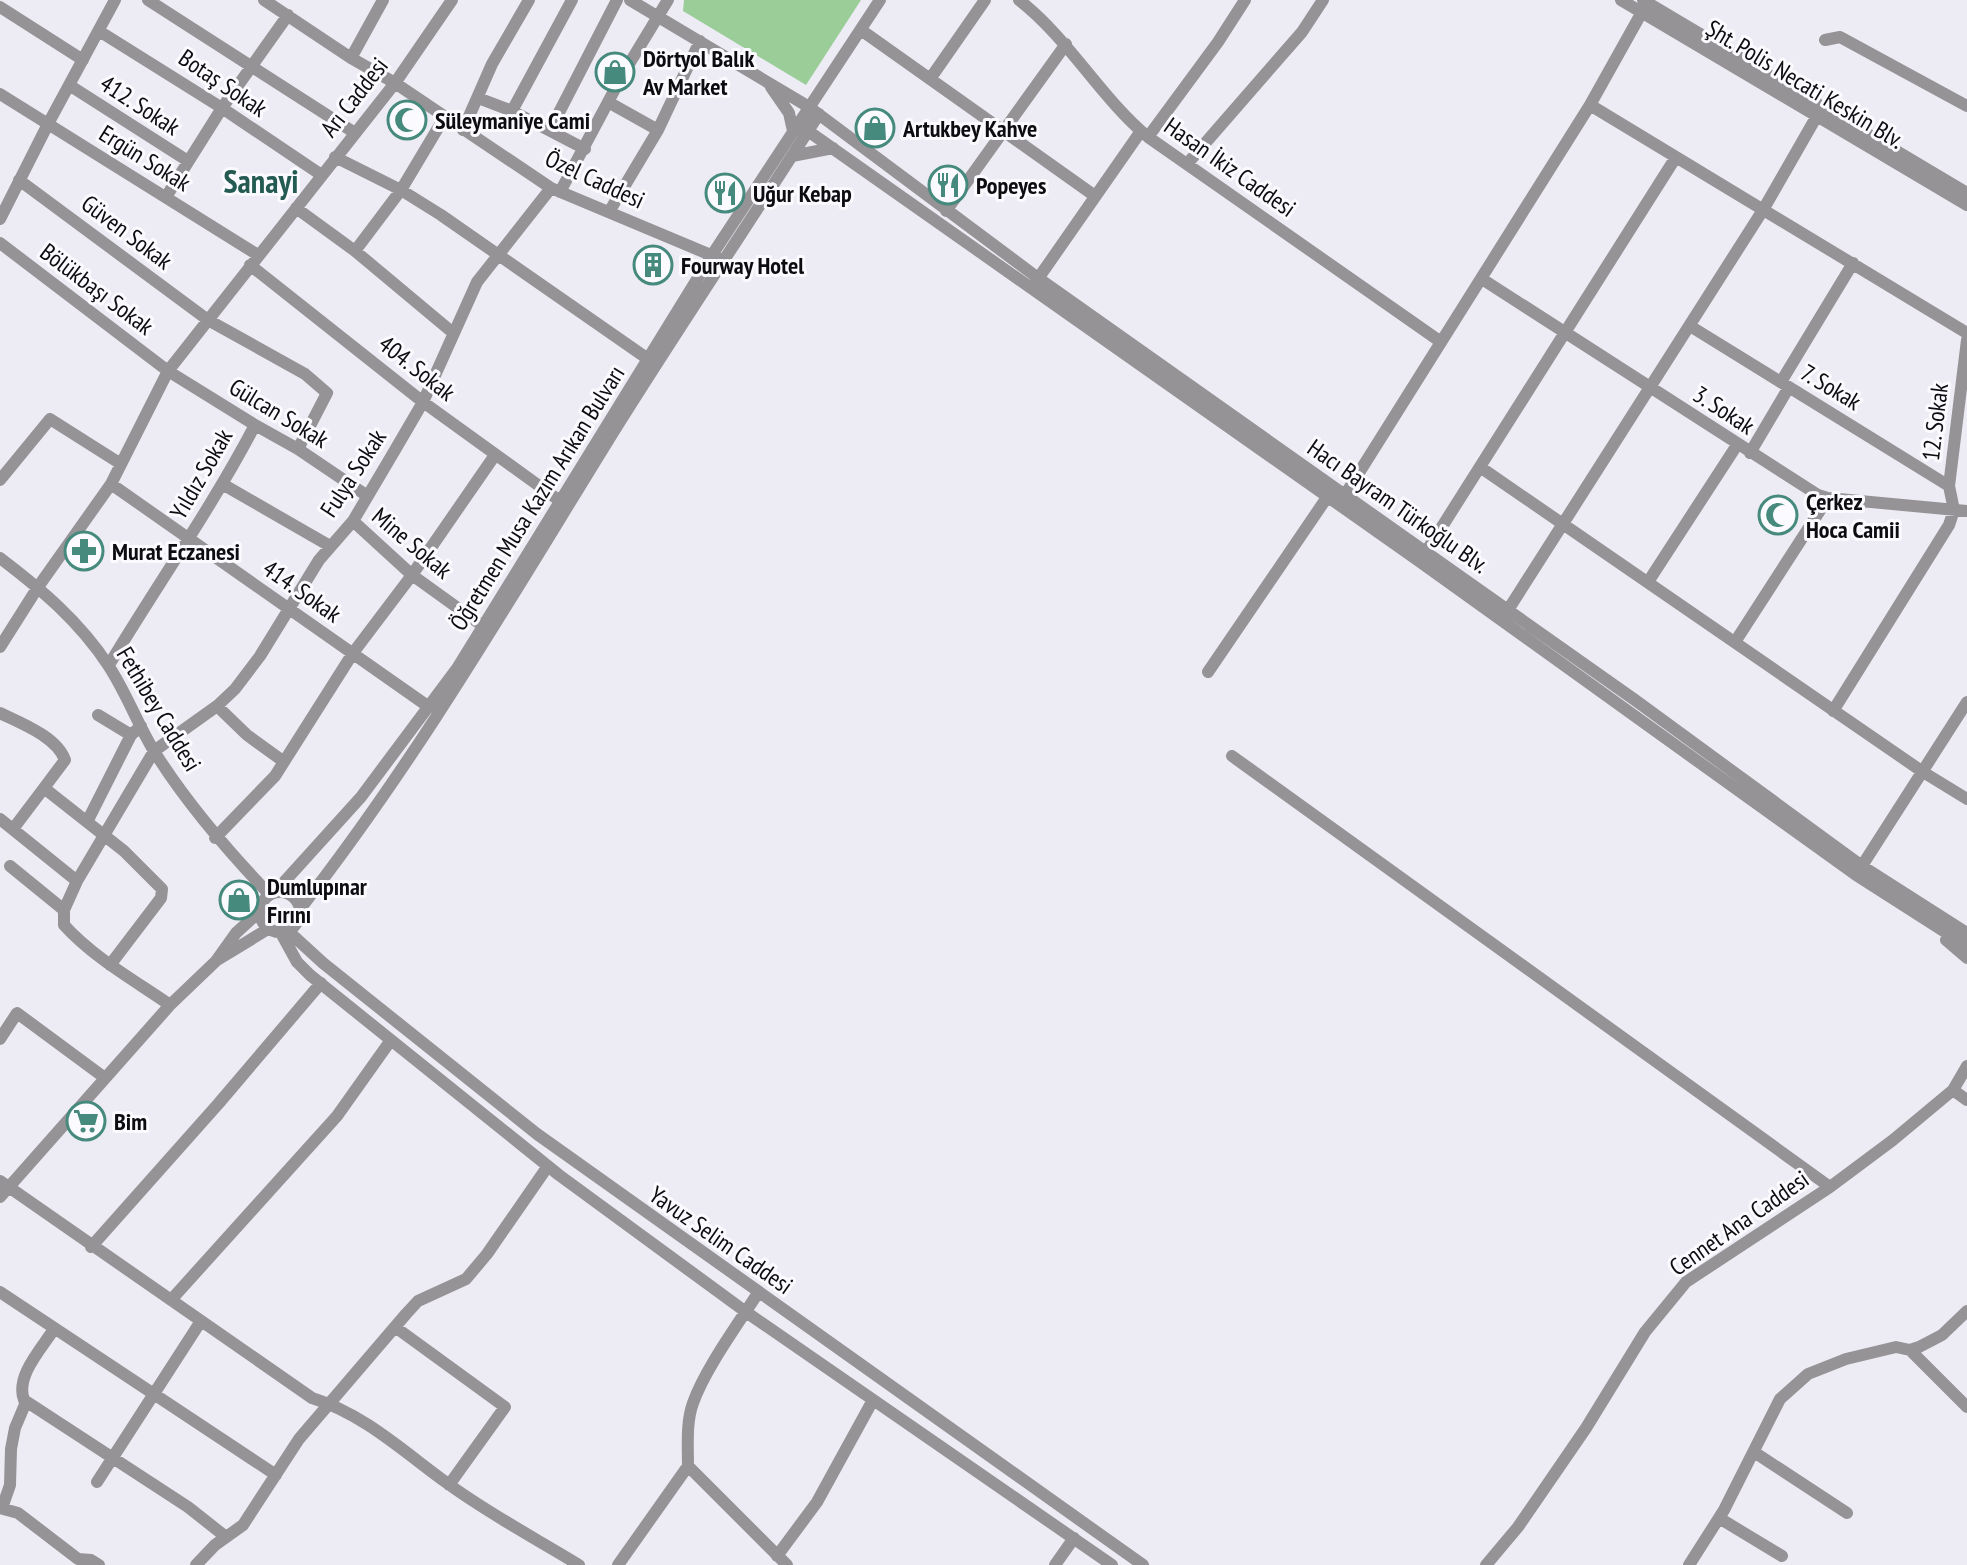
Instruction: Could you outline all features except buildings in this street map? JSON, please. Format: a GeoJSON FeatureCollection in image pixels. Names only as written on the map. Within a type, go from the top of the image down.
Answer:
{"type":"FeatureCollection","features":[{"type":"Feature","properties":{"kind":"street"},"geometry":{"type":"LineString","coordinates":[[0,219],[115,0]]}},
{"type":"Feature","properties":{"kind":"street"},"geometry":{"type":"LineString","coordinates":[[148,0],[355,133]]}},
{"type":"Feature","properties":{"kind":"street","name":"Özel Caddesi"},"geometry":{"type":"LineString","coordinates":[[264,0],[556,190],[718,258]]}},
{"type":"Feature","properties":{"kind":"street"},"geometry":{"type":"LineString","coordinates":[[351,58],[383,0]]}},
{"type":"Feature","properties":{"kind":"street","name":"Arı Caddesi"},"geometry":{"type":"LineString","coordinates":[[0,647],[111,484],[168,371],[320,174],[395,83],[452,0]]}},
{"type":"Feature","properties":{"kind":"street"},"geometry":{"type":"LineString","coordinates":[[463,130],[492,64],[529,0]]}},
{"type":"Feature","properties":{"kind":"street"},"geometry":{"type":"LineString","coordinates":[[512,111],[572,0]]}},
{"type":"Feature","properties":{"kind":"street"},"geometry":{"type":"LineString","coordinates":[[550,130],[617,0]]}},
{"type":"Feature","properties":{"kind":"street","name":"Hacı Bayram Türkoğlu Blv."},"geometry":{"type":"LineString","coordinates":[[630,0],[814,111],[1035,283]]}},
{"type":"Feature","properties":{"kind":"street","name":"Fulya Sokak"},"geometry":{"type":"LineString","coordinates":[[154,751],[217,706],[235,689],[260,656],[330,546],[353,521],[423,402],[477,282],[556,190],[585,149],[608,102],[668,0]]}},
{"type":"Feature","properties":{"kind":"street"},"geometry":{"type":"LineString","coordinates":[[814,111],[880,0]]}},
{"type":"Feature","properties":{"kind":"street"},"geometry":{"type":"LineString","coordinates":[[930,79],[985,0]]}},
{"type":"Feature","properties":{"kind":"street","name":"Hasan İkiz Caddesi"},"geometry":{"type":"LineString","coordinates":[[1019,0],[1043,19],[1144,134],[1441,342]]}},
{"type":"Feature","properties":{"kind":"street"},"geometry":{"type":"LineString","coordinates":[[1035,283],[1095,196],[1218,42],[1245,0]]}},
{"type":"Feature","properties":{"kind":"street"},"geometry":{"type":"LineString","coordinates":[[1187,164],[1302,32],[1323,0]]}},
{"type":"Feature","properties":{"kind":"street","name":"Şht. Polis Necati Keskin Blv."},"geometry":{"type":"LineString","coordinates":[[1621,0],[1642,6],[1820,112],[1967,205]]}},
{"type":"Feature","properties":{"kind":"street"},"geometry":{"type":"LineString","coordinates":[[1345,495],[1590,105],[1642,6]]}},
{"type":"Feature","properties":{"kind":"street"},"geometry":{"type":"LineString","coordinates":[[0,7],[83,60]]}},
{"type":"Feature","properties":{"kind":"street"},"geometry":{"type":"LineString","coordinates":[[166,197],[222,108],[288,15]]}},
{"type":"Feature","properties":{"kind":"street"},"geometry":{"type":"LineString","coordinates":[[861,30],[1095,196]]}},
{"type":"Feature","properties":{"kind":"street","name":"Botaş Sokak"},"geometry":{"type":"LineString","coordinates":[[99,31],[320,174]]}},
{"type":"Feature","properties":{"kind":"street"},"geometry":{"type":"LineString","coordinates":[[1825,40],[1840,37],[1967,106]]}},
{"type":"Feature","properties":{"kind":"street"},"geometry":{"type":"LineString","coordinates":[[609,212],[658,130],[700,41]]}},
{"type":"Feature","properties":{"kind":"street"},"geometry":{"type":"LineString","coordinates":[[946,211],[1066,44]]}},
{"type":"Feature","properties":{"kind":"street"},"geometry":{"type":"LineString","coordinates":[[766,81],[789,113],[793,131]]}},
{"type":"Feature","properties":{"kind":"street","name":"412. Sokak"},"geometry":{"type":"LineString","coordinates":[[69,85],[188,161]]}},
{"type":"Feature","properties":{"kind":"street","name":"Ergün Sokak"},"geometry":{"type":"LineString","coordinates":[[0,94],[166,197],[254,260]]}},
{"type":"Feature","properties":{"kind":"street"},"geometry":{"type":"LineString","coordinates":[[478,98],[512,111],[585,149]]}},
{"type":"Feature","properties":{"kind":"street"},"geometry":{"type":"LineString","coordinates":[[608,102],[658,130]]}},
{"type":"Feature","properties":{"kind":"street"},"geometry":{"type":"LineString","coordinates":[[1590,105],[1967,333]]}},
{"type":"Feature","properties":{"kind":"street","name":"Öğretmen Musa Kazım Arıkan Bulvarı"},"geometry":{"type":"LineString","coordinates":[[272,893],[361,797],[487,629],[560,501],[648,359],[792,156],[808,131],[814,111]]}},
{"type":"Feature","properties":{"kind":"street","name":"Öğretmen Musa Kazım Arıkan Bulvarı"},"geometry":{"type":"LineString","coordinates":[[300,909],[352,842],[636,396],[793,131],[814,111]]}},
{"type":"Feature","properties":{"kind":"street"},"geometry":{"type":"LineString","coordinates":[[1508,610],[1763,210],[1820,112]]}},
{"type":"Feature","properties":{"kind":"street","name":"Şht. Polis Necati Keskin Blv."},"geometry":{"type":"LineString","coordinates":[[1820,112],[1967,193]]}},
{"type":"Feature","properties":{"kind":"street"},"geometry":{"type":"LineString","coordinates":[[355,251],[401,190],[444,118]]}},
{"type":"Feature","properties":{"kind":"street","name":"Hacı Bayram Türkoğlu Blv."},"geometry":{"type":"LineString","coordinates":[[808,131],[1035,283],[1859,870],[1967,933]]}},
{"type":"Feature","properties":{"kind":"street"},"geometry":{"type":"LineString","coordinates":[[792,156],[833,148]]}},
{"type":"Feature","properties":{"kind":"street"},"geometry":{"type":"LineString","coordinates":[[335,157],[401,190],[648,359]]}},
{"type":"Feature","properties":{"kind":"street"},"geometry":{"type":"LineString","coordinates":[[1426,552],[1676,157]]}},
{"type":"Feature","properties":{"kind":"street","name":"Güven Sokak"},"geometry":{"type":"LineString","coordinates":[[19,180],[208,320],[305,374],[327,393],[298,449]]}},
{"type":"Feature","properties":{"kind":"street"},"geometry":{"type":"LineString","coordinates":[[296,208],[355,251],[452,332]]}},
{"type":"Feature","properties":{"kind":"street","name":"Bölükbaşı Sokak"},"geometry":{"type":"LineString","coordinates":[[0,243],[168,371]]}},
{"type":"Feature","properties":{"kind":"street","name":"404. Sokak"},"geometry":{"type":"LineString","coordinates":[[254,260],[423,402],[560,501]]}},
{"type":"Feature","properties":{"kind":"street"},"geometry":{"type":"LineString","coordinates":[[1750,453],[1853,263]]}},
{"type":"Feature","properties":{"kind":"street","name":"3. Sokak"},"geometry":{"type":"LineString","coordinates":[[1482,279],[1737,445],[1828,498],[1960,510]]}},
{"type":"Feature","properties":{"kind":"street","name":"7. Sokak"},"geometry":{"type":"LineString","coordinates":[[1690,326],[1949,486]]}},
{"type":"Feature","properties":{"kind":"street","name":"12. Sokak"},"geometry":{"type":"LineString","coordinates":[[1960,510],[1949,486],[1967,340]]}},
{"type":"Feature","properties":{"kind":"street","name":"Gülcan Sokak"},"geometry":{"type":"LineString","coordinates":[[168,371],[298,449],[366,495]]}},
{"type":"Feature","properties":{"kind":"street"},"geometry":{"type":"LineString","coordinates":[[0,480],[50,419],[121,464]]}},
{"type":"Feature","properties":{"kind":"street","name":"Yıldız Sokak"},"geometry":{"type":"LineString","coordinates":[[109,665],[153,591],[224,485],[255,425]]}},
{"type":"Feature","properties":{"kind":"street"},"geometry":{"type":"LineString","coordinates":[[1648,582],[1737,445]]}},
{"type":"Feature","properties":{"kind":"street"},"geometry":{"type":"LineString","coordinates":[[215,838],[275,776],[353,653],[412,575],[495,455]]}},
{"type":"Feature","properties":{"kind":"street"},"geometry":{"type":"LineString","coordinates":[[1480,467],[1833,711],[1967,799]]}},
{"type":"Feature","properties":{"kind":"street","name":"414. Sokak"},"geometry":{"type":"LineString","coordinates":[[111,484],[429,707]]}},
{"type":"Feature","properties":{"kind":"street"},"geometry":{"type":"LineString","coordinates":[[224,485],[330,546]]}},
{"type":"Feature","properties":{"kind":"street"},"geometry":{"type":"LineString","coordinates":[[1208,672],[1330,492]]}},
{"type":"Feature","properties":{"kind":"street","name":"Hacı Bayram Türkoğlu Blv."},"geometry":{"type":"LineString","coordinates":[[1330,492],[1345,495],[1508,610],[1910,909],[1967,946]]}},
{"type":"Feature","properties":{"kind":"street"},"geometry":{"type":"LineString","coordinates":[[1735,642],[1828,498]]}},
{"type":"Feature","properties":{"kind":"street"},"geometry":{"type":"LineString","coordinates":[[1833,711],[1960,510]]}},
{"type":"Feature","properties":{"kind":"street","name":"Mine Sokak"},"geometry":{"type":"LineString","coordinates":[[353,521],[412,575],[487,629]]}},
{"type":"Feature","properties":{"kind":"street","name":"Fethibey Caddesi"},"geometry":{"type":"LineString","coordinates":[[0,558],[38,587],[83,630],[109,665],[136,730],[215,838],[272,893]]}},
{"type":"Feature","properties":{"kind":"street"},"geometry":{"type":"LineString","coordinates":[[1859,870],[1967,702]]}},
{"type":"Feature","properties":{"kind":"street"},"geometry":{"type":"LineString","coordinates":[[217,706],[247,735],[283,761]]}},
{"type":"Feature","properties":{"kind":"street"},"geometry":{"type":"LineString","coordinates":[[0,713],[32,729],[62,751],[65,760],[13,829]]}},
{"type":"Feature","properties":{"kind":"street"},"geometry":{"type":"LineString","coordinates":[[87,822],[136,730],[98,715]]}},
{"type":"Feature","properties":{"kind":"street"},"geometry":{"type":"LineString","coordinates":[[154,751],[77,881],[64,910],[64,925],[77,940],[110,965],[170,1005]]}},
{"type":"Feature","properties":{"kind":"street"},"geometry":{"type":"LineString","coordinates":[[1232,756],[1830,1187]]}},
{"type":"Feature","properties":{"kind":"street"},"geometry":{"type":"LineString","coordinates":[[44,788],[104,836],[162,889],[161,898],[110,965]]}},
{"type":"Feature","properties":{"kind":"street"},"geometry":{"type":"LineString","coordinates":[[0,819],[77,881]]}},
{"type":"Feature","properties":{"kind":"street"},"geometry":{"type":"LineString","coordinates":[[9,866],[64,910]]}},
{"type":"Feature","properties":{"kind":"street"},"geometry":{"type":"LineString","coordinates":[[216,961],[298,922],[300,909],[288,893],[272,893],[260,905],[263,924],[279,931]]}},
{"type":"Feature","properties":{"kind":"street"},"geometry":{"type":"LineString","coordinates":[[1910,909],[1967,958]]}},
{"type":"Feature","properties":{"kind":"street"},"geometry":{"type":"LineString","coordinates":[[259,912],[236,933],[216,961],[170,1005],[3,1189],[312,1398],[330,1403],[393,1440],[449,1485],[579,1565]]}},
{"type":"Feature","properties":{"kind":"street","name":"Yavuz Selim Caddesi"},"geometry":{"type":"LineString","coordinates":[[279,931],[297,962],[321,983],[548,1166],[746,1312],[1112,1565]]}},
{"type":"Feature","properties":{"kind":"street","name":"Yavuz Selim Caddesi"},"geometry":{"type":"LineString","coordinates":[[279,931],[537,1134],[1143,1565]]}},
{"type":"Feature","properties":{"kind":"street"},"geometry":{"type":"LineString","coordinates":[[91,1247],[321,983]]}},
{"type":"Feature","properties":{"kind":"street"},"geometry":{"type":"LineString","coordinates":[[0,1039],[17,1013],[105,1078]]}},
{"type":"Feature","properties":{"kind":"street"},"geometry":{"type":"LineString","coordinates":[[171,1300],[337,1116],[391,1040]]}},
{"type":"Feature","properties":{"kind":"street","name":"Cennet Ana Caddesi"},"geometry":{"type":"LineString","coordinates":[[1486,1565],[1518,1527],[1586,1428],[1645,1332],[1686,1282],[1830,1187],[1929,1111],[1953,1090],[1967,1066]]}},
{"type":"Feature","properties":{"kind":"street"},"geometry":{"type":"LineString","coordinates":[[1953,1090],[1967,1100]]}},
{"type":"Feature","properties":{"kind":"street"},"geometry":{"type":"LineString","coordinates":[[196,1565],[243,1525],[299,1439],[418,1301],[466,1279],[548,1166]]}},
{"type":"Feature","properties":{"kind":"street"},"geometry":{"type":"LineString","coordinates":[[0,1292],[276,1475]]}},
{"type":"Feature","properties":{"kind":"street"},"geometry":{"type":"LineString","coordinates":[[618,1565],[688,1466],[693,1403],[758,1293]]}},
{"type":"Feature","properties":{"kind":"street"},"geometry":{"type":"LineString","coordinates":[[1910,1350],[1942,1335],[1967,1311]]}},
{"type":"Feature","properties":{"kind":"street"},"geometry":{"type":"LineString","coordinates":[[97,1482],[201,1321]]}},
{"type":"Feature","properties":{"kind":"street"},"geometry":{"type":"LineString","coordinates":[[395,1327],[505,1407],[449,1485]]}},
{"type":"Feature","properties":{"kind":"street"},"geometry":{"type":"LineString","coordinates":[[54,1329],[23,1377],[21,1393],[26,1402],[188,1507],[226,1537]]}},
{"type":"Feature","properties":{"kind":"street"},"geometry":{"type":"LineString","coordinates":[[1689,1565],[1719,1518],[1780,1399],[1808,1374],[1846,1359],[1896,1347],[1910,1350],[1967,1407]]}},
{"type":"Feature","properties":{"kind":"street"},"geometry":{"type":"LineString","coordinates":[[688,1466],[782,1561],[873,1400]]}},
{"type":"Feature","properties":{"kind":"street"},"geometry":{"type":"LineString","coordinates":[[26,1402],[13,1439],[10,1485],[1,1508],[18,1513],[75,1562],[91,1560],[99,1565]]}},
{"type":"Feature","properties":{"kind":"street"},"geometry":{"type":"LineString","coordinates":[[1754,1452],[1847,1513]]}},
{"type":"Feature","properties":{"kind":"street"},"geometry":{"type":"LineString","coordinates":[[1719,1518],[1782,1556]]}},
{"type":"Feature","properties":{"kind":"street"},"geometry":{"type":"LineString","coordinates":[[1055,1565],[1074,1538]]}},
{"type":"Feature","properties":{"kind":"green space"},"geometry":{"type":"Polygon","coordinates":[[[684,0],[861,0],[806,85],[683,11],[684,0]]]}},
{"type":"Feature","properties":{"kind":"place","name":"Dörtyol Balık Av Market"},"geometry":{"type":"Point","coordinates":[615,72]}},
{"type":"Feature","properties":{"kind":"place","name":"Süleymaniye Cami"},"geometry":{"type":"Point","coordinates":[407,120]}},
{"type":"Feature","properties":{"kind":"place","name":"Artukbey Kahve"},"geometry":{"type":"Point","coordinates":[875,128]}},
{"type":"Feature","properties":{"kind":"place","name":"Popeyes"},"geometry":{"type":"Point","coordinates":[948,185]}},
{"type":"Feature","properties":{"kind":"place","name":"Uğur Kebap"},"geometry":{"type":"Point","coordinates":[725,193]}},
{"type":"Feature","properties":{"kind":"place","name":"Fourway Hotel"},"geometry":{"type":"Point","coordinates":[653,265]}},
{"type":"Feature","properties":{"kind":"place","name":"Çerkez Hoca Camii"},"geometry":{"type":"Point","coordinates":[1778,515]}},
{"type":"Feature","properties":{"kind":"place","name":"Murat Eczanesi"},"geometry":{"type":"Point","coordinates":[84,551]}},
{"type":"Feature","properties":{"kind":"place","name":"Dumlupınar Fırını"},"geometry":{"type":"Point","coordinates":[239,900]}},
{"type":"Feature","properties":{"kind":"place","name":"Bim"},"geometry":{"type":"Point","coordinates":[86,1121]}},
{"type":"Feature","properties":{"kind":"district","name":"Sanayi"},"geometry":{"type":"Point","coordinates":[261,181]}}]}
